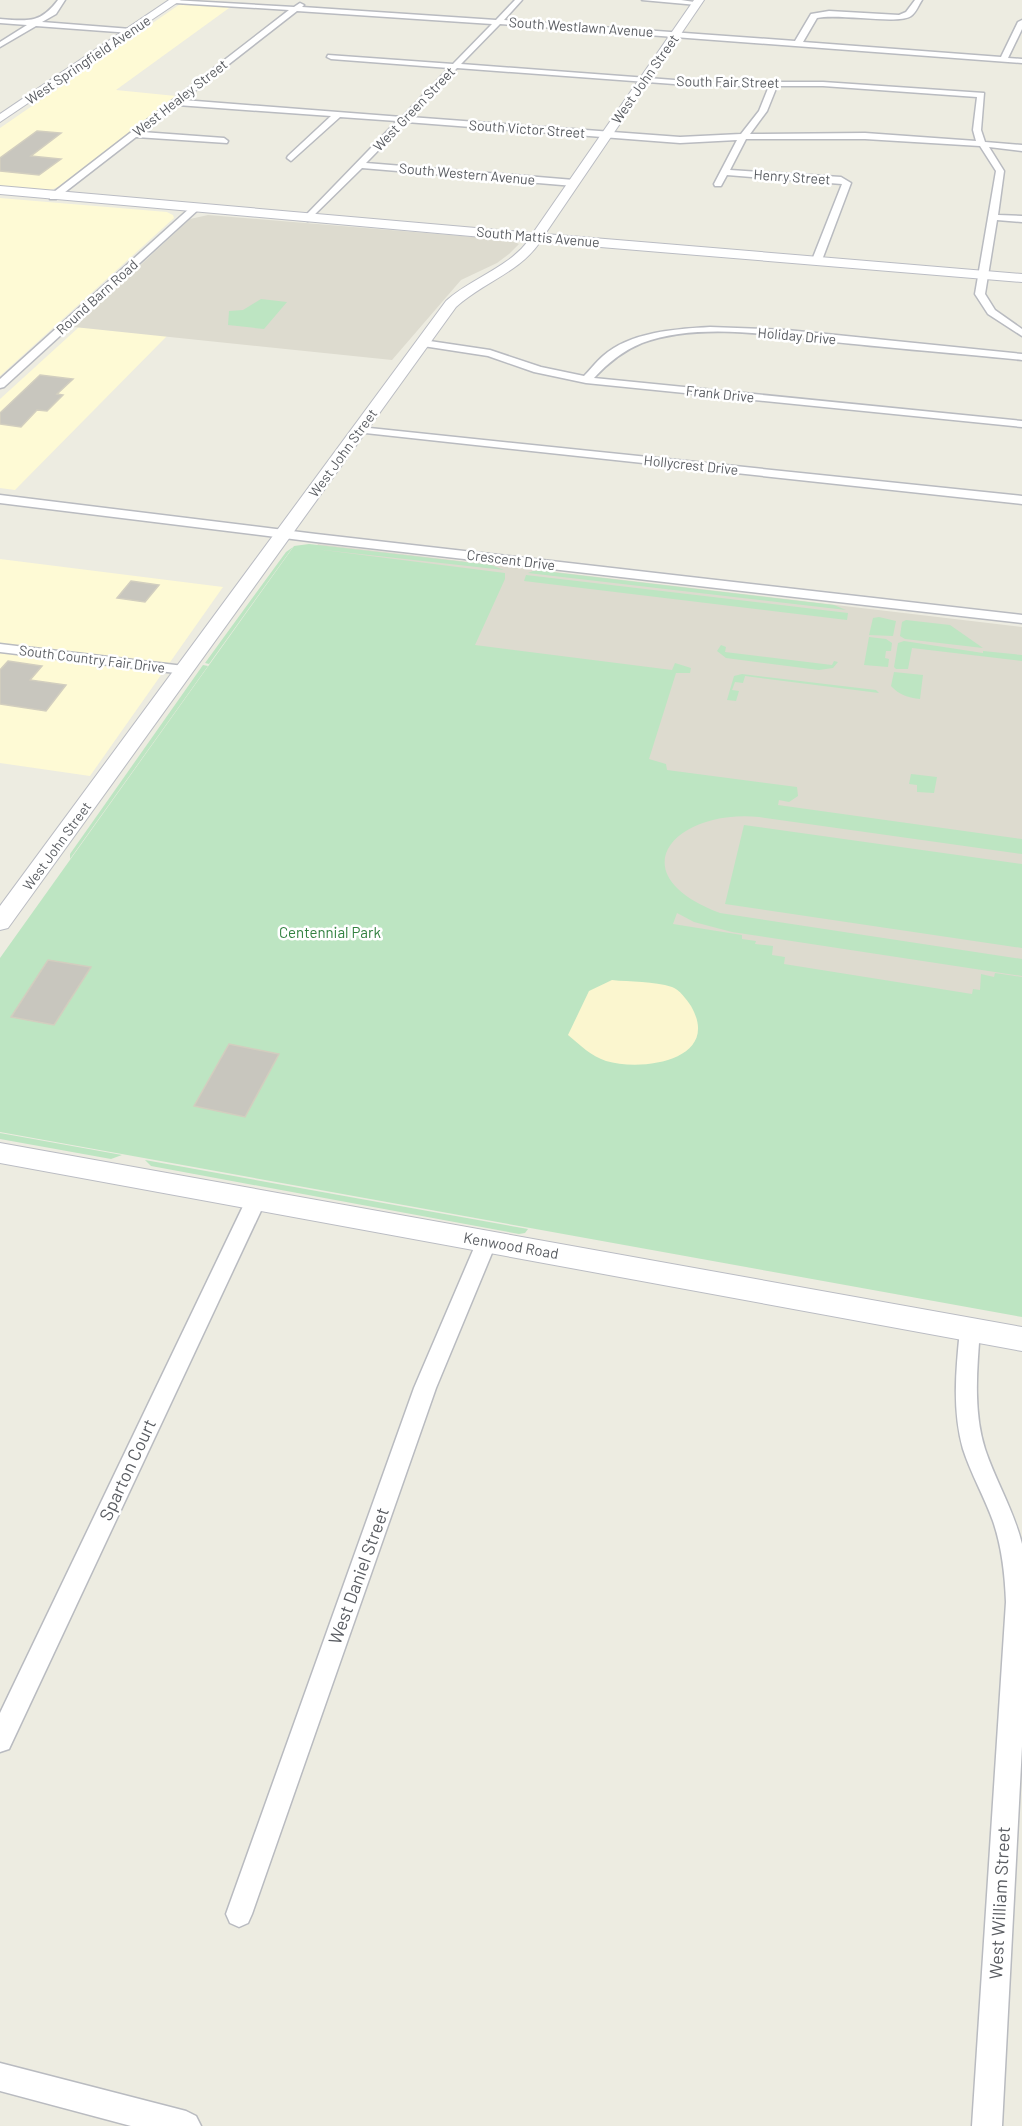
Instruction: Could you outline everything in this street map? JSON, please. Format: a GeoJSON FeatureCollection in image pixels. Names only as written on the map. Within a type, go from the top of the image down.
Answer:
{"type":"FeatureCollection","features":[{"type":"Feature","properties":{"kind":"street"},"geometry":{"type":"LineString","coordinates":[[0,45],[53,12],[62,0]]}},
{"type":"Feature","properties":{"kind":"street","name":"South Westlawn Avenue"},"geometry":{"type":"LineString","coordinates":[[176,0],[677,34],[1022,61]]}},
{"type":"Feature","properties":{"kind":"street","name":"West Springfield Avenue"},"geometry":{"type":"LineString","coordinates":[[0,119],[176,0]]}},
{"type":"Feature","properties":{"kind":"street","name":"West Healey Street"},"geometry":{"type":"LineString","coordinates":[[53,197],[306,0]]}},
{"type":"Feature","properties":{"kind":"street","name":"West Green Street"},"geometry":{"type":"LineString","coordinates":[[308,218],[519,0]]}},
{"type":"Feature","properties":{"kind":"street"},"geometry":{"type":"LineString","coordinates":[[645,0],[698,2]]}},
{"type":"Feature","properties":{"kind":"street"},"geometry":{"type":"LineString","coordinates":[[798,44],[810,20],[818,15],[898,17],[909,14],[919,0]]}},
{"type":"Feature","properties":{"kind":"street","name":"West John Street"},"geometry":{"type":"LineString","coordinates":[[0,923],[423,343],[462,293],[484,277],[514,261],[537,237],[698,2]]}},
{"type":"Feature","properties":{"kind":"street"},"geometry":{"type":"LineString","coordinates":[[0,21],[131,31]]}},
{"type":"Feature","properties":{"kind":"street"},"geometry":{"type":"LineString","coordinates":[[1003,60],[1022,22]]}},
{"type":"Feature","properties":{"kind":"street","name":"South Fair Street"},"geometry":{"type":"LineString","coordinates":[[331,57],[645,80],[717,84],[774,83],[852,86],[981,95],[977,130],[982,143]]}},
{"type":"Feature","properties":{"kind":"street"},"geometry":{"type":"LineString","coordinates":[[718,184],[743,137],[763,111],[774,83]]}},
{"type":"Feature","properties":{"kind":"street","name":"South Victor Street"},"geometry":{"type":"LineString","coordinates":[[175,102],[680,140],[781,135],[864,136],[982,143],[1022,148]]}},
{"type":"Feature","properties":{"kind":"street"},"geometry":{"type":"LineString","coordinates":[[291,158],[337,115]]}},
{"type":"Feature","properties":{"kind":"street"},"geometry":{"type":"LineString","coordinates":[[135,134],[224,141]]}},
{"type":"Feature","properties":{"kind":"street"},"geometry":{"type":"LineString","coordinates":[[982,143],[1000,171],[980,294],[987,308],[1022,333]]}},
{"type":"Feature","properties":{"kind":"street","name":"South Western Avenue"},"geometry":{"type":"LineString","coordinates":[[360,165],[574,183]]}},
{"type":"Feature","properties":{"kind":"street","name":"Henry Street"},"geometry":{"type":"LineString","coordinates":[[724,172],[841,180],[847,183],[817,260]]}},
{"type":"Feature","properties":{"kind":"street","name":"South Mattis Avenue"},"geometry":{"type":"LineString","coordinates":[[0,190],[53,197],[1022,278]]}},
{"type":"Feature","properties":{"kind":"street","name":"South Mattis Avenue"},"geometry":{"type":"LineString","coordinates":[[0,196],[53,197]]}},
{"type":"Feature","properties":{"kind":"street","name":"Round Barn Road"},"geometry":{"type":"LineString","coordinates":[[0,385],[194,209]]}},
{"type":"Feature","properties":{"kind":"street"},"geometry":{"type":"LineString","coordinates":[[993,217],[1022,219]]}},
{"type":"Feature","properties":{"kind":"street","name":"Holiday Drive"},"geometry":{"type":"LineString","coordinates":[[586,380],[602,360],[621,348],[647,339],[695,331],[761,332],[1022,357]]}},
{"type":"Feature","properties":{"kind":"street","name":"Frank Drive"},"geometry":{"type":"LineString","coordinates":[[423,343],[490,353],[546,372],[586,380],[1022,424]]}},
{"type":"Feature","properties":{"kind":"street","name":"Hollycrest Drive"},"geometry":{"type":"LineString","coordinates":[[360,430],[1022,500]]}},
{"type":"Feature","properties":{"kind":"street","name":"Crescent Drive"},"geometry":{"type":"LineString","coordinates":[[0,499],[1022,619]]}},
{"type":"Feature","properties":{"kind":"street","name":"South Country Fair Drive"},"geometry":{"type":"LineString","coordinates":[[0,648],[184,670]]}},
{"type":"Feature","properties":{"kind":"street","name":"Kenwood Road"},"geometry":{"type":"LineString","coordinates":[[0,1153],[1022,1339]]}},
{"type":"Feature","properties":{"kind":"street","name":"Sparton Court"},"geometry":{"type":"LineString","coordinates":[[0,1740],[256,1200]]}},
{"type":"Feature","properties":{"kind":"street","name":"West Daniel Street"},"geometry":{"type":"LineString","coordinates":[[239,1914],[425,1388],[487,1241]]}},
{"type":"Feature","properties":{"kind":"street","name":"West William Street"},"geometry":{"type":"LineString","coordinates":[[970,1330],[965,1385],[968,1419],[975,1450],[1004,1522],[1016,1566],[1018,1602],[987,2126]]}},
{"type":"Feature","properties":{"kind":"street"},"geometry":{"type":"LineString","coordinates":[[0,2078],[186,2126]]}},
{"type":"Feature","properties":{"kind":"shaded area"},"geometry":{"type":"Polygon","coordinates":[[[186,0],[236,3],[116,90],[176,96],[58,187],[48,191],[0,188],[0,128],[186,0]]]}},
{"type":"Feature","properties":{"kind":"shaded area"},"geometry":{"type":"Polygon","coordinates":[[[0,198],[167,212],[174,218],[0,376],[0,198]]]}},
{"type":"Feature","properties":{"kind":"shaded area"},"geometry":{"type":"Polygon","coordinates":[[[208,215],[510,240],[519,244],[497,263],[461,280],[392,360],[74,327],[190,219],[208,215]]]}},
{"type":"Feature","properties":{"kind":"shaded area"},"geometry":{"type":"Polygon","coordinates":[[[79,327],[167,336],[15,490],[0,488],[0,399],[79,327]]]}},
{"type":"Feature","properties":{"kind":"shaded area"},"geometry":{"type":"Polygon","coordinates":[[[318,544],[1022,627],[1022,1287],[583,959],[649,759],[265,622],[318,544]]]}},
{"type":"Feature","properties":{"kind":"shaded area"},"geometry":{"type":"Polygon","coordinates":[[[0,559],[223,587],[90,776],[0,763],[0,559]]]}},
{"type":"Feature","properties":{"kind":"green space"},"geometry":{"type":"Polygon","coordinates":[[[261,299],[287,302],[264,329],[228,325],[229,311],[243,310],[261,299]]]}},
{"type":"Feature","properties":{"kind":"green space","name":"Centennial Park"},"geometry":{"type":"Polygon","coordinates":[[[309,544],[491,565],[504,570],[315,549],[505,573],[505,579],[475,645],[672,670],[675,663],[691,668],[690,673],[676,673],[649,759],[666,764],[667,770],[797,787],[798,796],[789,802],[779,800],[778,805],[1022,839],[1022,854],[759,817],[729,817],[703,823],[682,834],[669,847],[665,863],[671,880],[689,897],[720,913],[1022,959],[1022,976],[732,932],[694,922],[677,913],[673,924],[742,935],[742,939],[756,941],[755,944],[773,946],[772,955],[785,957],[784,964],[972,994],[973,989],[980,990],[981,974],[994,977],[995,973],[1022,977],[1022,1317],[0,1132],[0,958],[294,546],[309,544]]]}},
{"type":"Feature","properties":{"kind":"green space"},"geometry":{"type":"Polygon","coordinates":[[[293,547],[209,664],[205,663],[286,552],[293,547]]]}},
{"type":"Feature","properties":{"kind":"green space"},"geometry":{"type":"Polygon","coordinates":[[[533,571],[834,605],[846,610],[528,573],[533,571]]]}},
{"type":"Feature","properties":{"kind":"green space"},"geometry":{"type":"Polygon","coordinates":[[[526,575],[848,613],[847,620],[524,581],[526,575]]]}},
{"type":"Feature","properties":{"kind":"green space"},"geometry":{"type":"Polygon","coordinates":[[[873,618],[896,621],[893,636],[869,635],[873,618]]]}},
{"type":"Feature","properties":{"kind":"green space"},"geometry":{"type":"Polygon","coordinates":[[[906,620],[950,625],[983,648],[905,639],[900,636],[902,622],[906,620]]]}},
{"type":"Feature","properties":{"kind":"green space"},"geometry":{"type":"Polygon","coordinates":[[[869,637],[886,639],[892,643],[891,651],[886,651],[885,658],[889,659],[888,667],[864,665],[869,637]]]}},
{"type":"Feature","properties":{"kind":"green space"},"geometry":{"type":"Polygon","coordinates":[[[904,641],[983,653],[983,651],[1022,655],[1022,661],[912,648],[908,669],[896,669],[894,667],[898,643],[904,641]]]}},
{"type":"Feature","properties":{"kind":"green space"},"geometry":{"type":"Polygon","coordinates":[[[721,645],[726,647],[725,652],[832,665],[834,661],[838,662],[833,668],[819,670],[726,658],[717,651],[721,645]]]}},
{"type":"Feature","properties":{"kind":"green space"},"geometry":{"type":"Polygon","coordinates":[[[203,665],[208,666],[70,859],[70,854],[203,665]]]}},
{"type":"Feature","properties":{"kind":"green space"},"geometry":{"type":"Polygon","coordinates":[[[894,672],[923,675],[920,699],[904,696],[891,686],[894,672]]]}},
{"type":"Feature","properties":{"kind":"green space"},"geometry":{"type":"Polygon","coordinates":[[[742,674],[876,690],[879,693],[745,676],[743,683],[735,682],[732,690],[739,691],[736,701],[727,700],[734,676],[742,674]]]}},
{"type":"Feature","properties":{"kind":"green space"},"geometry":{"type":"Polygon","coordinates":[[[911,774],[937,777],[934,793],[917,792],[917,785],[909,784],[911,774]]]}},
{"type":"Feature","properties":{"kind":"green space"},"geometry":{"type":"Polygon","coordinates":[[[744,825],[1022,864],[1022,948],[725,904],[744,825]]]}},
{"type":"Feature","properties":{"kind":"green space"},"geometry":{"type":"Polygon","coordinates":[[[0,1133],[122,1155],[111,1159],[0,1139],[0,1133]]]}},
{"type":"Feature","properties":{"kind":"green space"},"geometry":{"type":"Polygon","coordinates":[[[145,1160],[528,1229],[525,1233],[519,1234],[151,1166],[145,1160]]]}},
{"type":"Feature","properties":{"kind":"sand"},"geometry":{"type":"Polygon","coordinates":[[[612,980],[658,984],[675,988],[691,1006],[698,1024],[696,1039],[687,1050],[674,1058],[639,1065],[606,1061],[586,1050],[568,1035],[589,991],[612,980]]]}},
{"type":"Feature","properties":{"kind":"building"},"geometry":{"type":"Polygon","coordinates":[[[37,131],[61,133],[31,156],[61,159],[39,175],[0,171],[0,158],[37,131]]]}},
{"type":"Feature","properties":{"kind":"building"},"geometry":{"type":"Polygon","coordinates":[[[40,375],[73,379],[57,394],[63,395],[47,411],[37,410],[21,427],[0,424],[0,413],[40,375]]]}},
{"type":"Feature","properties":{"kind":"building"},"geometry":{"type":"Polygon","coordinates":[[[131,581],[159,585],[145,602],[117,598],[131,581]]]}},
{"type":"Feature","properties":{"kind":"building"},"geometry":{"type":"Polygon","coordinates":[[[8,661],[42,666],[30,680],[66,685],[46,711],[0,704],[0,670],[8,661]]]}},
{"type":"Feature","properties":{"kind":"building"},"geometry":{"type":"Polygon","coordinates":[[[48,960],[91,967],[54,1025],[11,1017],[48,960]]]}},
{"type":"Feature","properties":{"kind":"building"},"geometry":{"type":"Polygon","coordinates":[[[229,1044],[279,1054],[245,1117],[194,1106],[229,1044]]]}}]}
